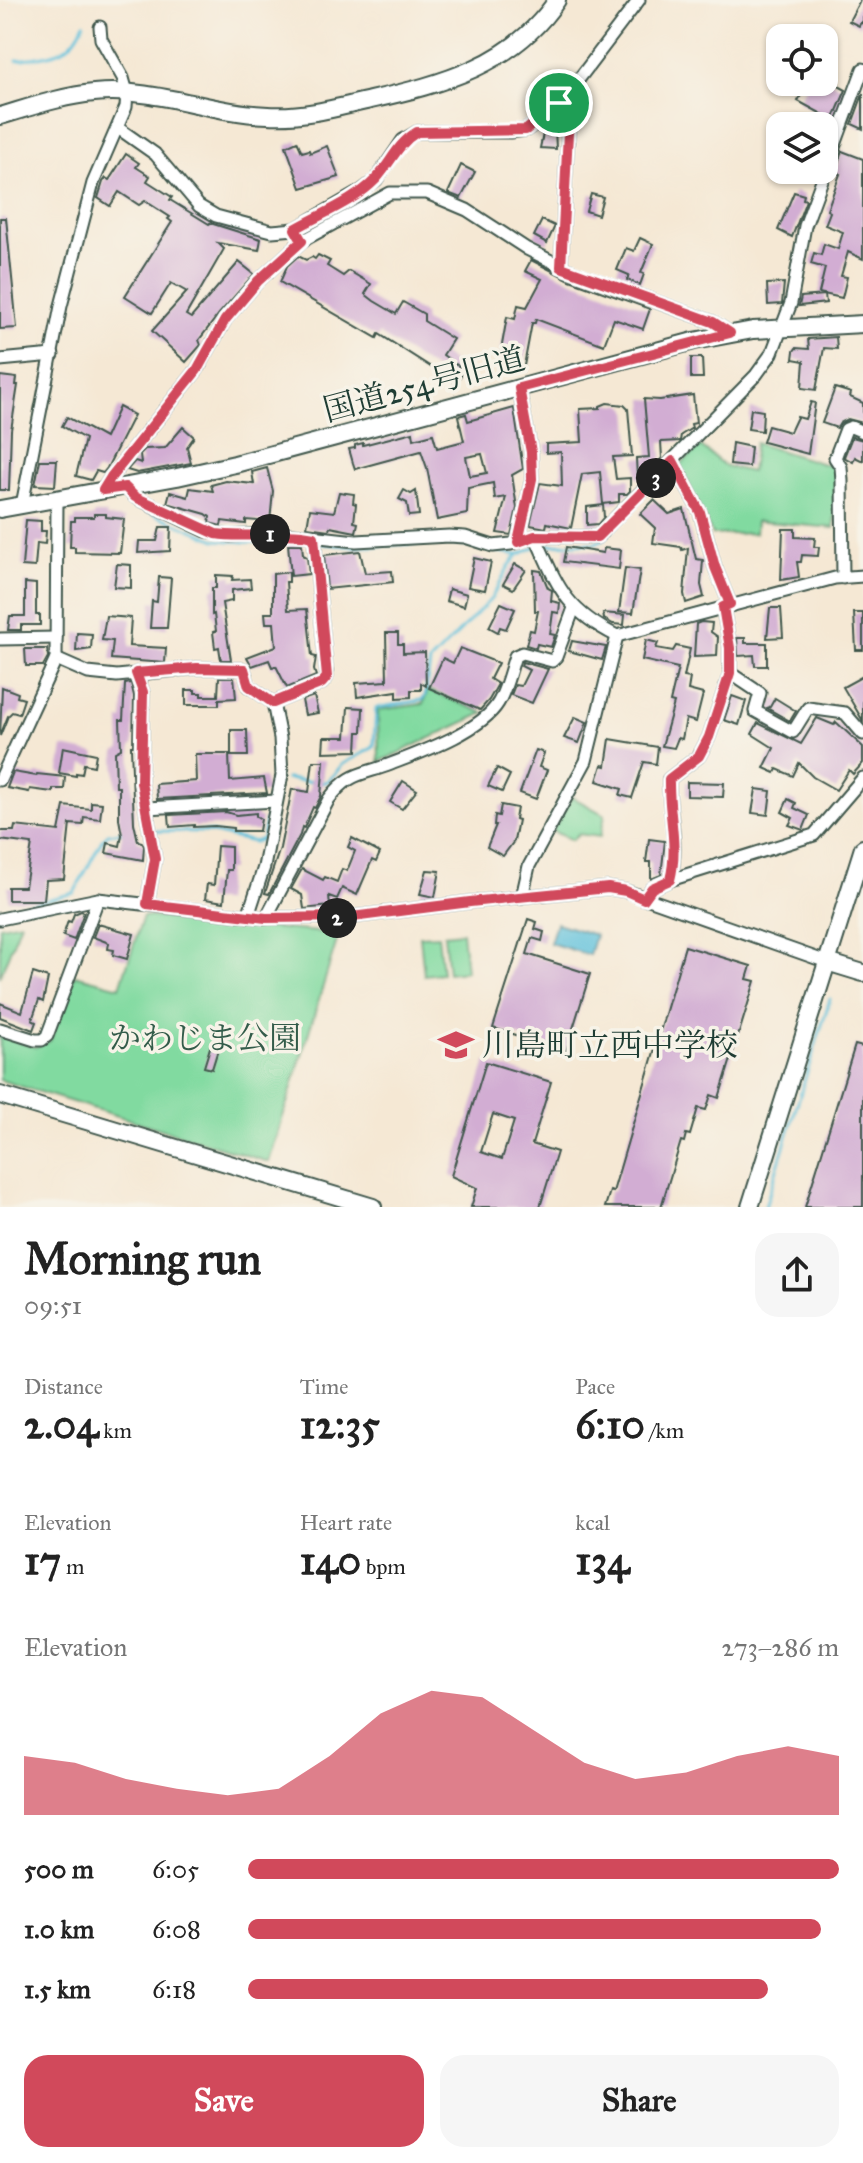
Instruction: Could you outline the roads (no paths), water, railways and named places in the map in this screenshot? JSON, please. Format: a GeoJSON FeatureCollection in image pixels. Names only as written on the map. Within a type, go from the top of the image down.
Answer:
{"type":"FeatureCollection","features":[{"type":"Feature","properties":{"kind":"street"},"geometry":{"type":"LineString","coordinates":[[0,116],[77,96],[127,92],[156,94],[268,115],[317,112],[446,82],[472,72],[516,45],[542,21],[557,0]]}},
{"type":"Feature","properties":{"kind":"street"},"geometry":{"type":"LineString","coordinates":[[118,128],[155,154],[199,206],[216,216],[272,231],[295,229],[376,180],[403,140],[417,132],[526,130],[559,103],[639,0]]}},
{"type":"Feature","properties":{"kind":"street"},"geometry":{"type":"LineString","coordinates":[[22,505],[61,306],[93,183],[126,107],[127,92],[123,78],[101,39],[100,27]]}},
{"type":"Feature","properties":{"kind":"street"},"geometry":{"type":"LineString","coordinates":[[125,487],[135,497],[216,534],[230,536],[284,533],[356,541],[394,541],[449,536],[465,537],[493,546],[535,536],[597,537],[756,375],[772,353],[791,303],[805,226],[863,69]]}},
{"type":"Feature","properties":{"kind":"street"},"geometry":{"type":"LineString","coordinates":[[559,103],[569,114],[561,267]]}},
{"type":"Feature","properties":{"kind":"street"},"geometry":{"type":"LineString","coordinates":[[103,490],[197,370],[225,320],[258,281],[302,241],[390,193],[427,193],[467,210],[561,267],[713,322],[730,333]]}},
{"type":"Feature","properties":{"kind":"street"},"geometry":{"type":"LineString","coordinates":[[295,229],[302,241]]}},
{"type":"Feature","properties":{"kind":"street","name":"国道254号旧道"},"geometry":{"type":"LineString","coordinates":[[0,509],[235,464],[730,333],[863,324]]}},
{"type":"Feature","properties":{"kind":"street"},"geometry":{"type":"LineString","coordinates":[[0,360],[53,355]]}},
{"type":"Feature","properties":{"kind":"street"},"geometry":{"type":"LineString","coordinates":[[518,542],[532,479],[531,452],[519,388]]}},
{"type":"Feature","properties":{"kind":"street"},"geometry":{"type":"LineString","coordinates":[[843,578],[841,467],[835,458],[846,429],[851,427],[863,432]]}},
{"type":"Feature","properties":{"kind":"street"},"geometry":{"type":"LineString","coordinates":[[670,880],[675,830],[669,779],[699,756],[709,737],[730,673],[726,606],[700,512],[673,461]]}},
{"type":"Feature","properties":{"kind":"street"},"geometry":{"type":"LineString","coordinates":[[0,780],[56,659],[57,499]]}},
{"type":"Feature","properties":{"kind":"street"},"geometry":{"type":"LineString","coordinates":[[535,536],[555,580],[574,608],[617,636],[726,606],[863,576]]}},
{"type":"Feature","properties":{"kind":"street"},"geometry":{"type":"LineString","coordinates":[[273,703],[322,683],[327,677],[314,537]]}},
{"type":"Feature","properties":{"kind":"street"},"geometry":{"type":"LineString","coordinates":[[266,918],[340,784],[353,775],[390,764],[471,728],[489,715],[499,702],[515,656],[522,653],[552,661],[556,657],[574,608]]}},
{"type":"Feature","properties":{"kind":"street"},"geometry":{"type":"LineString","coordinates":[[522,897],[529,866],[586,761],[617,636]]}},
{"type":"Feature","properties":{"kind":"street"},"geometry":{"type":"LineString","coordinates":[[0,639],[56,638]]}},
{"type":"Feature","properties":{"kind":"street"},"geometry":{"type":"LineString","coordinates":[[56,659],[88,673],[117,676],[197,668],[244,669],[249,686],[273,703],[282,765],[264,867],[248,916]]}},
{"type":"Feature","properties":{"kind":"street"},"geometry":{"type":"LineString","coordinates":[[136,673],[143,692],[141,782],[155,859],[147,904]]}},
{"type":"Feature","properties":{"kind":"street"},"geometry":{"type":"LineString","coordinates":[[730,673],[760,693],[755,711],[793,732],[808,708],[845,713],[863,734]]}},
{"type":"Feature","properties":{"kind":"street"},"geometry":{"type":"LineString","coordinates":[[644,899],[652,888],[670,880],[814,835],[863,778]]}},
{"type":"Feature","properties":{"kind":"street"},"geometry":{"type":"LineString","coordinates":[[146,808],[276,801]]}},
{"type":"Feature","properties":{"kind":"street"},"geometry":{"type":"LineString","coordinates":[[750,1207],[863,848]]}},
{"type":"Feature","properties":{"kind":"street"},"geometry":{"type":"LineString","coordinates":[[0,919],[98,899],[266,918],[352,917],[608,888],[626,891],[863,973]]}},
{"type":"Feature","properties":{"kind":"street"},"geometry":{"type":"LineString","coordinates":[[0,1029],[35,1040],[47,1036],[98,899]]}},
{"type":"Feature","properties":{"kind":"street"},"geometry":{"type":"LineString","coordinates":[[0,1095],[373,1207]]}},
{"type":"Feature","properties":{"kind":"water"},"geometry":{"type":"Polygon","coordinates":[[[556,923],[595,935],[589,955],[550,943],[556,923]]]}},
{"type":"Feature","properties":{"kind":"waterway"},"geometry":{"type":"LineString","coordinates":[[17,60],[49,55],[65,48],[84,23]]}},
{"type":"Feature","properties":{"kind":"waterway"},"geometry":{"type":"LineString","coordinates":[[692,448],[749,393],[777,360]]}},
{"type":"Feature","properties":{"kind":"waterway"},"geometry":{"type":"LineString","coordinates":[[125,502],[216,540],[301,540]]}},
{"type":"Feature","properties":{"kind":"waterway"},"geometry":{"type":"LineString","coordinates":[[544,545],[595,543],[604,539],[620,522]]}},
{"type":"Feature","properties":{"kind":"waterway"},"geometry":{"type":"LineString","coordinates":[[316,543],[357,547],[424,543],[462,545],[518,555],[537,546]]}},
{"type":"Feature","properties":{"kind":"waterway"},"geometry":{"type":"LineString","coordinates":[[321,783],[328,781],[343,764],[374,747],[376,708],[422,700],[430,662],[491,599],[518,555]]}},
{"type":"Feature","properties":{"kind":"waterway"},"geometry":{"type":"LineString","coordinates":[[269,798],[272,780],[278,779]]}},
{"type":"Feature","properties":{"kind":"waterway"},"geometry":{"type":"LineString","coordinates":[[286,779],[314,782]]}},
{"type":"Feature","properties":{"kind":"waterway"},"geometry":{"type":"LineString","coordinates":[[154,831],[208,832],[254,842],[262,839],[268,806]]}},
{"type":"Feature","properties":{"kind":"waterway"},"geometry":{"type":"LineString","coordinates":[[0,911],[74,893],[102,840],[108,834],[122,832]]}},
{"type":"Feature","properties":{"kind":"waterway"},"geometry":{"type":"LineString","coordinates":[[765,1207],[830,999]]}},
{"type":"Feature","properties":{"kind":"place","name":"川島町立西中学校"},"geometry":{"type":"Point","coordinates":[456,1045]}},
{"type":"Feature","properties":{"kind":"park label","name":"かわじま公園"},"geometry":{"type":"Point","coordinates":[205,1038]}}]}
